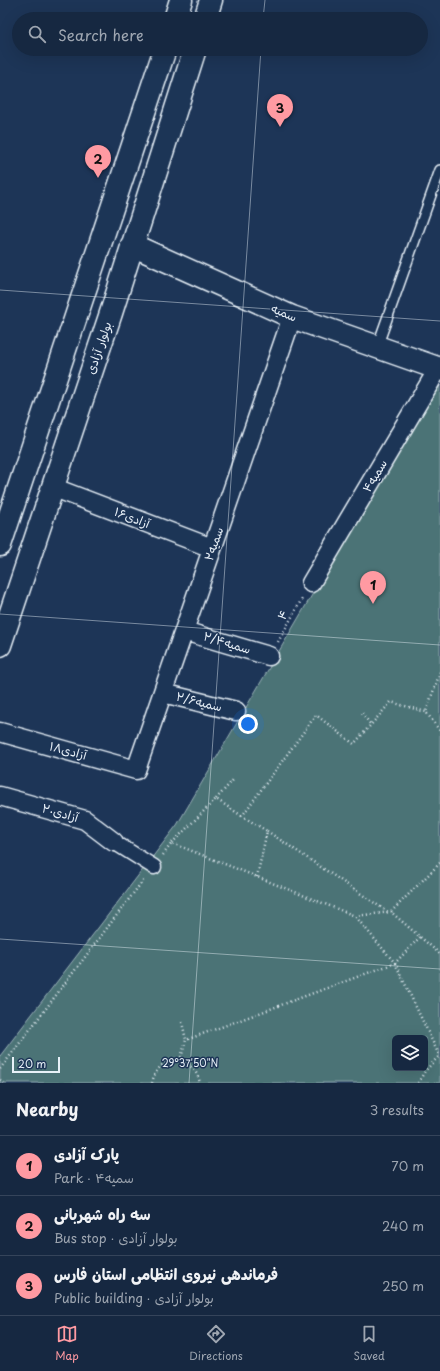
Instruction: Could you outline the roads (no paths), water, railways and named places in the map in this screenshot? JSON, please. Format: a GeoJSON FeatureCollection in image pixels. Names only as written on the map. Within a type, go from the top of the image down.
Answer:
{"type":"FeatureCollection","features":[{"type":"Feature","properties":{"kind":"main road"},"geometry":{"type":"LineString","coordinates":[[177,12],[181,0]]}},
{"type":"Feature","properties":{"kind":"main road"},"geometry":{"type":"LineString","coordinates":[[207,12],[211,0]]}},
{"type":"Feature","properties":{"kind":"main road"},"geometry":{"type":"LineString","coordinates":[[0,545],[163,56]]}},
{"type":"Feature","properties":{"kind":"main road","name":"بولوار آزادی"},"geometry":{"type":"LineString","coordinates":[[0,645],[111,314],[193,56]]}},
{"type":"Feature","properties":{"kind":"main road","name":"سمیه"},"geometry":{"type":"LineString","coordinates":[[132,245],[292,318],[439,369]]}},
{"type":"Feature","properties":{"kind":"main road"},"geometry":{"type":"LineString","coordinates":[[32,447],[62,458]]}},
{"type":"Feature","properties":{"kind":"street","name":"۲سمیه"},"geometry":{"type":"LineString","coordinates":[[136,770],[292,318]]}},
{"type":"Feature","properties":{"kind":"street","name":"سمیه۴"},"geometry":{"type":"LineString","coordinates":[[311,583],[439,369]]}},
{"type":"Feature","properties":{"kind":"street","name":"آزادی۱۶"},"geometry":{"type":"LineString","coordinates":[[52,487],[212,548]]}},
{"type":"Feature","properties":{"kind":"street","name":"سمیه۲/۴"},"geometry":{"type":"LineString","coordinates":[[184,630],[269,656]]}},
{"type":"Feature","properties":{"kind":"street","name":"سمیه۲/۶"},"geometry":{"type":"LineString","coordinates":[[163,693],[236,711]]}},
{"type":"Feature","properties":{"kind":"street","name":"آزادی۱۸"},"geometry":{"type":"LineString","coordinates":[[0,732],[136,770]]}},
{"type":"Feature","properties":{"kind":"street","name":"آزادی۲۰"},"geometry":{"type":"LineString","coordinates":[[0,796],[85,820],[114,842]]}},
{"type":"Feature","properties":{"kind":"street"},"geometry":{"type":"LineString","coordinates":[[114,842],[154,867]]}},
{"type":"Feature","properties":{"kind":"lane"},"geometry":{"type":"LineString","coordinates":[[377,347],[440,170]]}},
{"type":"Feature","properties":{"kind":"place","name":"فرماندهی نیروی انتظامی استان فارس"},"geometry":{"type":"Point","coordinates":[280,127]}},
{"type":"Feature","properties":{"kind":"place","name":"سه راه شهربانی"},"geometry":{"type":"Point","coordinates":[98,178]}},
{"type":"Feature","properties":{"kind":"place","name":"پارک آزادی"},"geometry":{"type":"Point","coordinates":[373,604]}}]}
